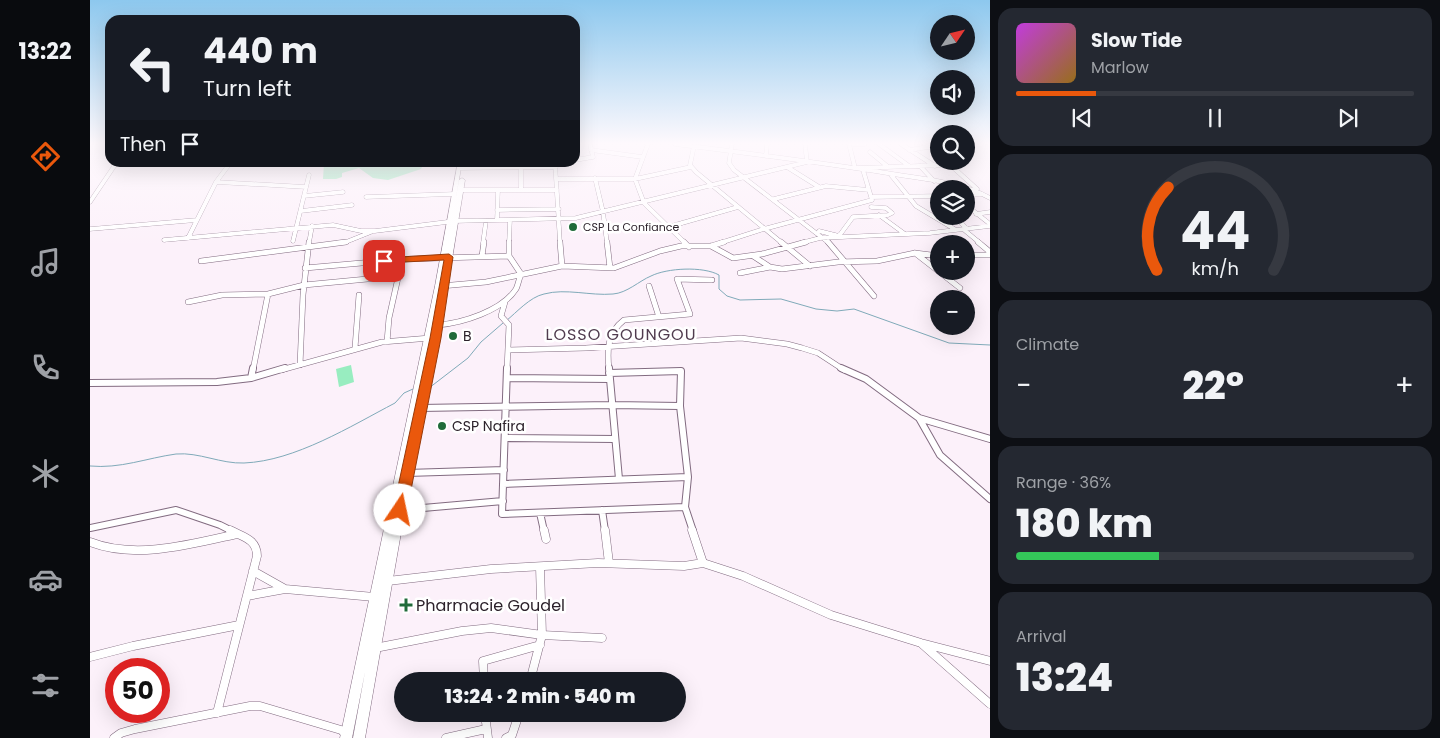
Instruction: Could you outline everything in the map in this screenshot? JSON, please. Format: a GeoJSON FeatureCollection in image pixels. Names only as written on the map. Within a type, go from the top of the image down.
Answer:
{"type":"FeatureCollection","features":[{"type":"Feature","properties":{"kind":"main road"},"geometry":{"type":"LineString","coordinates":[[359,738],[420,408],[460,178]]}},
{"type":"Feature","properties":{"kind":"main road"},"geometry":{"type":"LineString","coordinates":[[346,737],[374,597],[432,338],[438,324],[441,286]]}},
{"type":"Feature","properties":{"kind":"street"},"geometry":{"type":"LineString","coordinates":[[90,202],[106,178]]}},
{"type":"Feature","properties":{"kind":"street"},"geometry":{"type":"LineString","coordinates":[[188,238],[219,178]]}},
{"type":"Feature","properties":{"kind":"street"},"geometry":{"type":"LineString","coordinates":[[293,241],[308,178]]}},
{"type":"Feature","properties":{"kind":"street"},"geometry":{"type":"LineString","coordinates":[[521,178],[521,190]]}},
{"type":"Feature","properties":{"kind":"street"},"geometry":{"type":"LineString","coordinates":[[562,266],[556,179],[578,178]]}},
{"type":"Feature","properties":{"kind":"street"},"geometry":{"type":"LineString","coordinates":[[595,178],[603,212],[610,268]]}},
{"type":"Feature","properties":{"kind":"street"},"geometry":{"type":"LineString","coordinates":[[613,178],[635,179],[644,203],[689,247]]}},
{"type":"Feature","properties":{"kind":"street"},"geometry":{"type":"LineString","coordinates":[[704,178],[810,266]]}},
{"type":"Feature","properties":{"kind":"street"},"geometry":{"type":"LineString","coordinates":[[164,240],[312,226],[333,225],[361,231],[375,231],[452,221],[560,219],[644,203],[743,178]]}},
{"type":"Feature","properties":{"kind":"street"},"geometry":{"type":"LineString","coordinates":[[746,178],[825,238],[847,261],[874,296]]}},
{"type":"Feature","properties":{"kind":"street"},"geometry":{"type":"LineString","coordinates":[[805,178],[819,187]]}},
{"type":"Feature","properties":{"kind":"street"},"geometry":{"type":"LineString","coordinates":[[441,286],[478,285],[562,266],[610,268],[660,251],[711,246],[764,229],[872,200],[866,178]]}},
{"type":"Feature","properties":{"kind":"street"},"geometry":{"type":"LineString","coordinates":[[894,178],[916,206],[956,230]]}},
{"type":"Feature","properties":{"kind":"street"},"geometry":{"type":"LineString","coordinates":[[916,178],[930,180]]}},
{"type":"Feature","properties":{"kind":"street"},"geometry":{"type":"LineString","coordinates":[[966,178],[983,194]]}},
{"type":"Feature","properties":{"kind":"street"},"geometry":{"type":"LineString","coordinates":[[216,182],[306,187]]}},
{"type":"Feature","properties":{"kind":"street"},"geometry":{"type":"LineString","coordinates":[[774,199],[826,186],[869,190]]}},
{"type":"Feature","properties":{"kind":"street"},"geometry":{"type":"LineString","coordinates":[[366,198],[498,190],[557,190]]}},
{"type":"Feature","properties":{"kind":"street"},"geometry":{"type":"LineString","coordinates":[[497,220],[498,190]]}},
{"type":"Feature","properties":{"kind":"street"},"geometry":{"type":"LineString","coordinates":[[975,190],[990,198]]}},
{"type":"Feature","properties":{"kind":"street"},"geometry":{"type":"LineString","coordinates":[[304,196],[343,192]]}},
{"type":"Feature","properties":{"kind":"street"},"geometry":{"type":"LineString","coordinates":[[975,194],[983,194]]}},
{"type":"Feature","properties":{"kind":"street"},"geometry":{"type":"LineString","coordinates":[[871,197],[930,196]]}},
{"type":"Feature","properties":{"kind":"street"},"geometry":{"type":"LineString","coordinates":[[867,202],[879,215],[905,234]]}},
{"type":"Feature","properties":{"kind":"street"},"geometry":{"type":"LineString","coordinates":[[300,211],[352,206]]}},
{"type":"Feature","properties":{"kind":"street"},"geometry":{"type":"LineString","coordinates":[[668,227],[738,207]]}},
{"type":"Feature","properties":{"kind":"street"},"geometry":{"type":"LineString","coordinates":[[839,236],[853,217],[891,214],[892,211],[886,208],[871,207]]}},
{"type":"Feature","properties":{"kind":"street"},"geometry":{"type":"LineString","coordinates":[[497,210],[559,209]]}},
{"type":"Feature","properties":{"kind":"street"},"geometry":{"type":"LineString","coordinates":[[976,214],[990,212]]}},
{"type":"Feature","properties":{"kind":"street"},"geometry":{"type":"LineString","coordinates":[[976,214],[990,225]]}},
{"type":"Feature","properties":{"kind":"street"},"geometry":{"type":"LineString","coordinates":[[90,229],[197,220]]}},
{"type":"Feature","properties":{"kind":"street"},"geometry":{"type":"LineString","coordinates":[[482,256],[486,220]]}},
{"type":"Feature","properties":{"kind":"street"},"geometry":{"type":"LineString","coordinates":[[510,220],[509,256],[521,274]]}},
{"type":"Feature","properties":{"kind":"street"},"geometry":{"type":"LineString","coordinates":[[962,225],[990,254]]}},
{"type":"Feature","properties":{"kind":"street"},"geometry":{"type":"LineString","coordinates":[[711,246],[733,258],[753,256],[839,236],[859,237],[905,234],[990,225]]}},
{"type":"Feature","properties":{"kind":"street"},"geometry":{"type":"LineString","coordinates":[[300,365],[305,268],[312,226]]}},
{"type":"Feature","properties":{"kind":"street"},"geometry":{"type":"LineString","coordinates":[[813,228],[839,236]]}},
{"type":"Feature","properties":{"kind":"street"},"geometry":{"type":"LineString","coordinates":[[201,261],[346,242],[375,231]]}},
{"type":"Feature","properties":{"kind":"street"},"geometry":{"type":"LineString","coordinates":[[914,254],[960,288]]}},
{"type":"Feature","properties":{"kind":"street"},"geometry":{"type":"LineString","coordinates":[[740,273],[770,267],[782,269],[847,261],[885,260],[914,254],[930,255]]}},
{"type":"Feature","properties":{"kind":"street"},"geometry":{"type":"LineString","coordinates":[[975,255],[990,254]]}},
{"type":"Feature","properties":{"kind":"street"},"geometry":{"type":"LineString","coordinates":[[305,268],[446,257],[509,256]]}},
{"type":"Feature","properties":{"kind":"street"},"geometry":{"type":"LineString","coordinates":[[753,256],[770,267]]}},
{"type":"Feature","properties":{"kind":"street"},"geometry":{"type":"LineString","coordinates":[[387,342],[388,318],[402,260]]}},
{"type":"Feature","properties":{"kind":"street"},"geometry":{"type":"LineString","coordinates":[[438,324],[459,323],[487,312],[505,302],[516,289],[521,274]]}},
{"type":"Feature","properties":{"kind":"street"},"geometry":{"type":"LineString","coordinates":[[188,302],[222,295],[268,294],[304,285],[399,276]]}},
{"type":"Feature","properties":{"kind":"street"},"geometry":{"type":"LineString","coordinates":[[618,479],[607,346],[619,323],[631,319],[690,314],[677,279],[712,280]]}},
{"type":"Feature","properties":{"kind":"street"},"geometry":{"type":"LineString","coordinates":[[649,286],[660,317]]}},
{"type":"Feature","properties":{"kind":"street"},"geometry":{"type":"LineString","coordinates":[[251,378],[268,294]]}},
{"type":"Feature","properties":{"kind":"street"},"geometry":{"type":"LineString","coordinates":[[355,348],[359,295]]}},
{"type":"Feature","properties":{"kind":"street"},"geometry":{"type":"LineString","coordinates":[[505,302],[501,316],[509,325],[502,514],[685,507]]}},
{"type":"Feature","properties":{"kind":"street"},"geometry":{"type":"LineString","coordinates":[[90,383],[208,382],[251,378],[355,348],[387,342],[432,338]]}},
{"type":"Feature","properties":{"kind":"street"},"geometry":{"type":"LineString","coordinates":[[508,350],[741,338],[787,344],[818,353],[836,366],[866,379],[919,418],[990,439]]}},
{"type":"Feature","properties":{"kind":"street"},"geometry":{"type":"LineString","coordinates":[[507,378],[610,376],[681,371],[680,406],[688,476],[685,507],[703,563]]}},
{"type":"Feature","properties":{"kind":"street"},"geometry":{"type":"LineString","coordinates":[[420,408],[612,404],[680,406]]}},
{"type":"Feature","properties":{"kind":"street"},"geometry":{"type":"LineString","coordinates":[[919,418],[940,455],[990,499]]}},
{"type":"Feature","properties":{"kind":"street"},"geometry":{"type":"LineString","coordinates":[[505,438],[615,439]]}},
{"type":"Feature","properties":{"kind":"street"},"geometry":{"type":"LineString","coordinates":[[407,472],[504,470]]}},
{"type":"Feature","properties":{"kind":"street"},"geometry":{"type":"LineString","coordinates":[[503,484],[688,476]]}},
{"type":"Feature","properties":{"kind":"street"},"geometry":{"type":"LineString","coordinates":[[400,510],[503,501]]}},
{"type":"Feature","properties":{"kind":"street"},"geometry":{"type":"LineString","coordinates":[[90,528],[176,510],[220,525],[254,543],[257,547],[257,556],[217,713]]}},
{"type":"Feature","properties":{"kind":"street"},"geometry":{"type":"LineString","coordinates":[[602,510],[609,564]]}},
{"type":"Feature","properties":{"kind":"street"},"geometry":{"type":"LineString","coordinates":[[540,513],[546,540]]}},
{"type":"Feature","properties":{"kind":"street"},"geometry":{"type":"LineString","coordinates":[[92,545],[118,549],[177,547],[237,534]]}},
{"type":"Feature","properties":{"kind":"street"},"geometry":{"type":"LineString","coordinates":[[388,581],[470,571],[609,564],[684,566],[703,563],[743,576],[831,615],[921,643],[990,661]]}},
{"type":"Feature","properties":{"kind":"street"},"geometry":{"type":"LineString","coordinates":[[532,672],[542,635],[540,567]]}},
{"type":"Feature","properties":{"kind":"street"},"geometry":{"type":"LineString","coordinates":[[253,571],[286,589]]}},
{"type":"Feature","properties":{"kind":"street"},"geometry":{"type":"LineString","coordinates":[[247,596],[286,589],[374,597]]}},
{"type":"Feature","properties":{"kind":"street"},"geometry":{"type":"LineString","coordinates":[[90,657],[133,646],[239,625]]}},
{"type":"Feature","properties":{"kind":"street"},"geometry":{"type":"LineString","coordinates":[[375,648],[477,629],[498,628],[542,635],[602,638]]}},
{"type":"Feature","properties":{"kind":"street"},"geometry":{"type":"LineString","coordinates":[[921,643],[990,704]]}},
{"type":"Feature","properties":{"kind":"street"},"geometry":{"type":"LineString","coordinates":[[483,672],[482,661],[540,645]]}},
{"type":"Feature","properties":{"kind":"street"},"geometry":{"type":"LineString","coordinates":[[114,738],[121,733],[135,729],[260,706],[341,730],[346,737]]}},
{"type":"Feature","properties":{"kind":"street"},"geometry":{"type":"LineString","coordinates":[[506,738],[512,734],[516,722]]}},
{"type":"Feature","properties":{"kind":"street"},"geometry":{"type":"LineString","coordinates":[[446,738],[487,734]]}},
{"type":"Feature","properties":{"kind":"green space"},"geometry":{"type":"Polygon","coordinates":[[[351,365],[354,382],[339,387],[336,369],[351,365]]]}},
{"type":"Feature","properties":{"kind":"waterway"},"geometry":{"type":"LineString","coordinates":[[506,321],[529,301],[544,294],[552,292],[613,294],[623,291],[658,273],[695,269],[719,275],[719,289],[727,296],[740,300],[781,299],[816,309],[837,311],[854,309],[949,343],[990,345]]}},
{"type":"Feature","properties":{"kind":"waterway"},"geometry":{"type":"LineString","coordinates":[[429,388],[468,358],[481,342],[503,323]]}},
{"type":"Feature","properties":{"kind":"waterway"},"geometry":{"type":"LineString","coordinates":[[90,466],[123,465],[176,454],[193,455],[235,463],[263,461],[303,449],[341,432],[395,403],[404,393],[413,389]]}},
{"type":"Feature","properties":{"kind":"place","name":"CSP La Confiance"},"geometry":{"type":"Point","coordinates":[573,227]}},
{"type":"Feature","properties":{"kind":"place","name":"B"},"geometry":{"type":"Point","coordinates":[453,336]}},
{"type":"Feature","properties":{"kind":"place","name":"CSP Nafira"},"geometry":{"type":"Point","coordinates":[442,426]}},
{"type":"Feature","properties":{"kind":"place","name":"Pharmacie Goudel"},"geometry":{"type":"Point","coordinates":[406,605]}},
{"type":"Feature","properties":{"kind":"district","name":"LOSSO GOUNGOU"},"geometry":{"type":"Point","coordinates":[621,334]}},
{"type":"Feature","properties":{"kind":"route"},"geometry":{"type":"LineString","coordinates":[[384,261],[449,257],[435,338],[400,510]]}}]}
